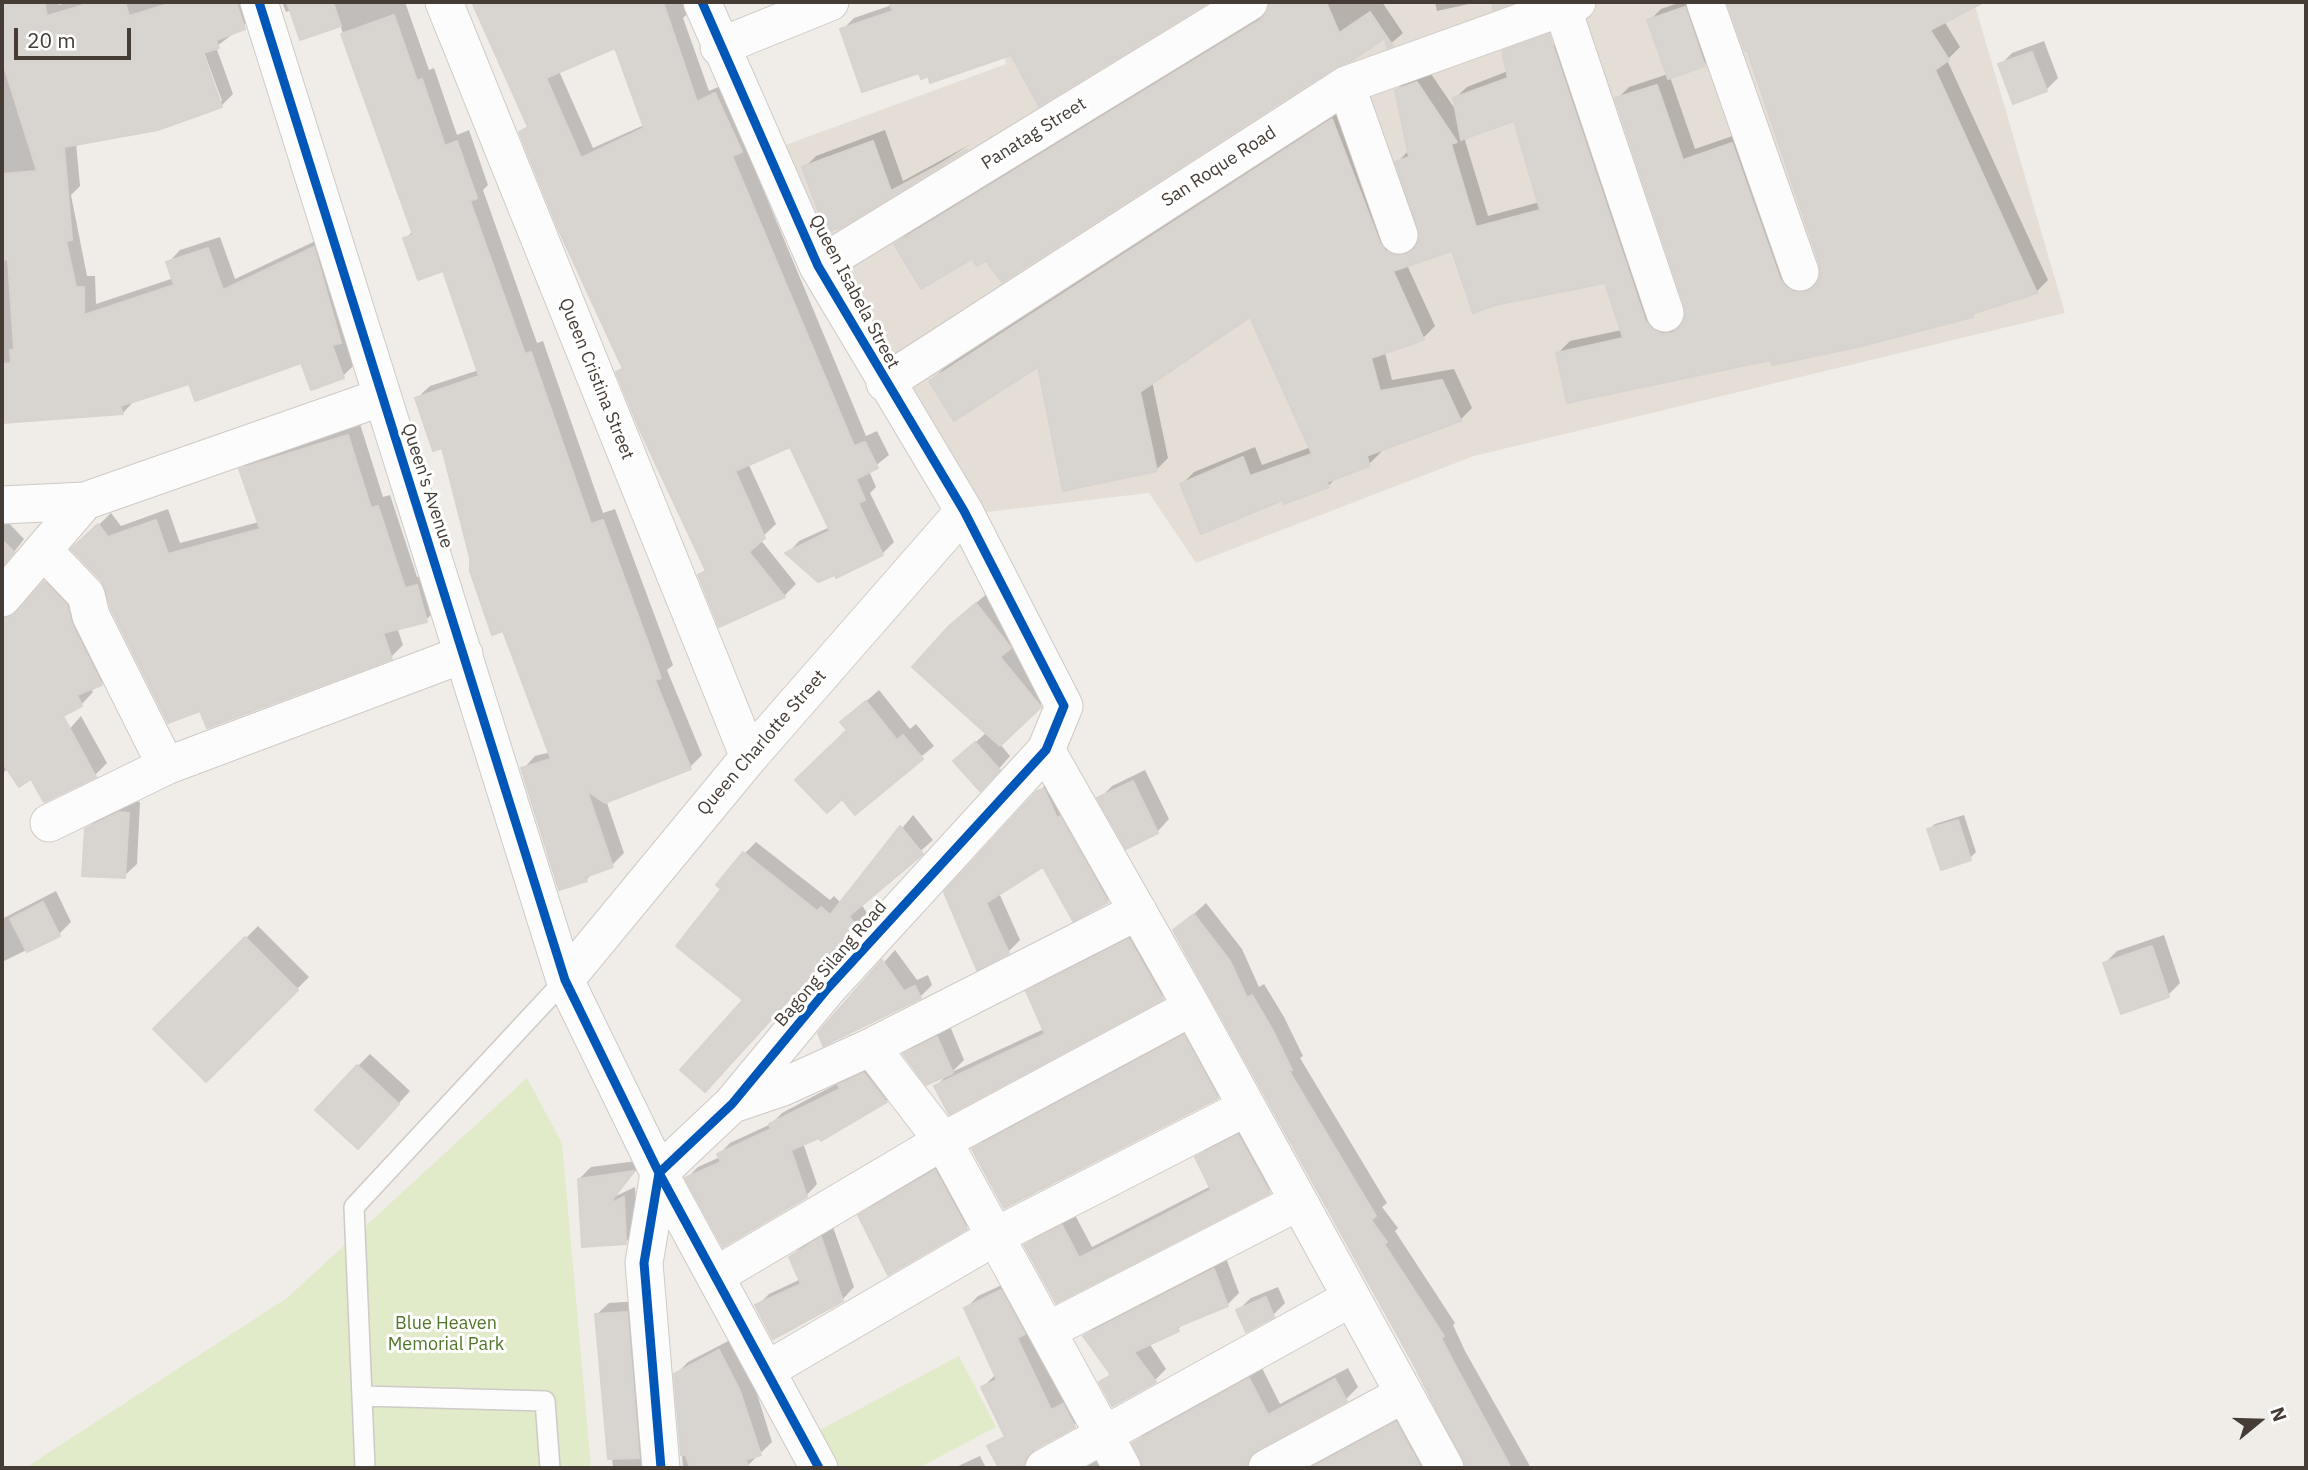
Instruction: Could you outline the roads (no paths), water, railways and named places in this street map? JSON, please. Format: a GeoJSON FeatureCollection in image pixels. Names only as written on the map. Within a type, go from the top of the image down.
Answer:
{"type":"FeatureCollection","features":[{"type":"Feature","properties":{"kind":"street","name":"Queen's Avenue"},"geometry":{"type":"LineString","coordinates":[[259,2],[565,979],[659,1173],[819,1468]]}},
{"type":"Feature","properties":{"kind":"street","name":"Queen Cristina Street"},"geometry":{"type":"LineString","coordinates":[[444,2],[748,757]]}},
{"type":"Feature","properties":{"kind":"street","name":"Queen Isabela Street"},"geometry":{"type":"LineString","coordinates":[[702,2],[719,47],[818,267],[964,511]]}},
{"type":"Feature","properties":{"kind":"street"},"geometry":{"type":"LineString","coordinates":[[719,47],[831,2]]}},
{"type":"Feature","properties":{"kind":"street","name":"Panatag Street"},"geometry":{"type":"LineString","coordinates":[[818,267],[1249,2]]}},
{"type":"Feature","properties":{"kind":"street"},"geometry":{"type":"LineString","coordinates":[[1706,2],[1800,272]]}},
{"type":"Feature","properties":{"kind":"street"},"geometry":{"type":"LineString","coordinates":[[1569,4],[1665,313]]}},
{"type":"Feature","properties":{"kind":"street","name":"San Roque Road"},"geometry":{"type":"LineString","coordinates":[[885,383],[1346,85],[1569,4]]}},
{"type":"Feature","properties":{"kind":"street"},"geometry":{"type":"LineString","coordinates":[[1346,85],[1399,235]]}},
{"type":"Feature","properties":{"kind":"street"},"geometry":{"type":"LineString","coordinates":[[2,505],[85,501],[382,397]]}},
{"type":"Feature","properties":{"kind":"street"},"geometry":{"type":"LineString","coordinates":[[2,598],[85,501]]}},
{"type":"Feature","properties":{"kind":"street","name":"Queen Charlotte Street"},"geometry":{"type":"LineString","coordinates":[[565,979],[748,757],[964,511]]}},
{"type":"Feature","properties":{"kind":"street","name":"Bagong Silang Road"},"geometry":{"type":"LineString","coordinates":[[659,1173],[732,1104],[828,988],[1046,750],[1064,706],[964,511]]}},
{"type":"Feature","properties":{"kind":"street"},"geometry":{"type":"LineString","coordinates":[[44,551],[86,596],[91,616],[166,766]]}},
{"type":"Feature","properties":{"kind":"street"},"geometry":{"type":"LineString","coordinates":[[49,823],[166,766],[464,654]]}},
{"type":"Feature","properties":{"kind":"street"},"geometry":{"type":"LineString","coordinates":[[1046,750],[1192,1007],[1445,1468]]}},
{"type":"Feature","properties":{"kind":"street"},"geometry":{"type":"LineString","coordinates":[[732,1104],[783,1087],[871,1047],[1138,911]]}},
{"type":"Feature","properties":{"kind":"street"},"geometry":{"type":"LineString","coordinates":[[715,1276],[943,1141],[1192,1007]]}},
{"type":"Feature","properties":{"kind":"street"},"geometry":{"type":"LineString","coordinates":[[871,1047],[943,1141],[1122,1468]]}},
{"type":"Feature","properties":{"kind":"street"},"geometry":{"type":"LineString","coordinates":[[767,1370],[996,1236],[1247,1107]]}},
{"type":"Feature","properties":{"kind":"street"},"geometry":{"type":"LineString","coordinates":[[659,1173],[644,1264],[661,1468]]}},
{"type":"Feature","properties":{"kind":"street"},"geometry":{"type":"LineString","coordinates":[[1047,1331],[1298,1202]]}},
{"type":"Feature","properties":{"kind":"street"},"geometry":{"type":"LineString","coordinates":[[1044,1468],[1351,1298]]}},
{"type":"Feature","properties":{"kind":"street"},"geometry":{"type":"LineString","coordinates":[[1267,1468],[1404,1394]]}},
{"type":"Feature","properties":{"kind":"lane"},"geometry":{"type":"LineString","coordinates":[[365,1468],[354,1207],[565,979]]}},
{"type":"Feature","properties":{"kind":"lane"},"geometry":{"type":"LineString","coordinates":[[363,1396],[545,1401],[550,1468]]}},
{"type":"Feature","properties":{"kind":"park label","name":"Blue Heaven Memorial Park"},"geometry":{"type":"Point","coordinates":[446,1334]}}]}
